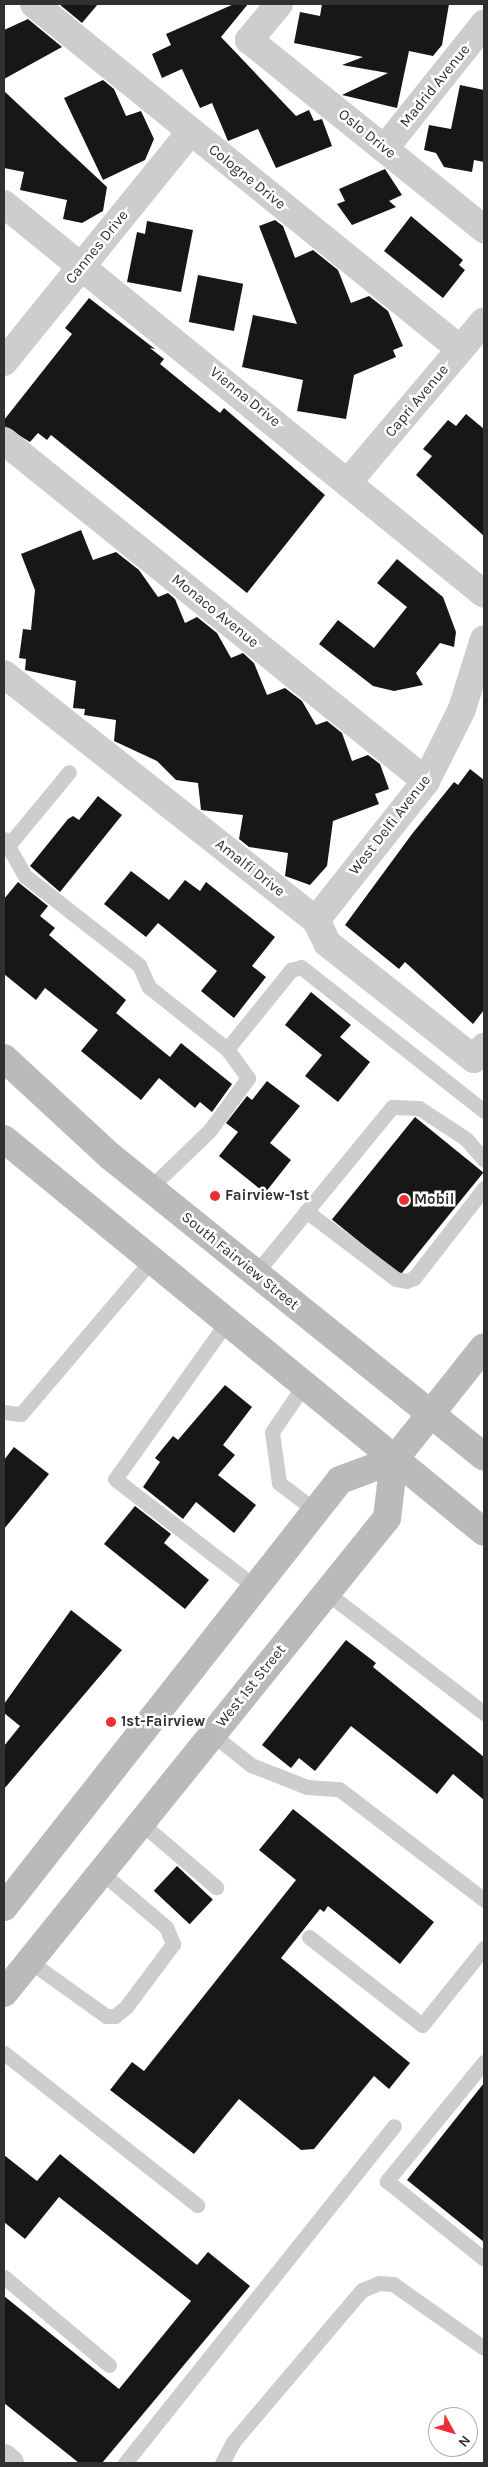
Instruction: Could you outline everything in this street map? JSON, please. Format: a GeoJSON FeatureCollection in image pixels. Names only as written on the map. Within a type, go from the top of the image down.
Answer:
{"type":"FeatureCollection","features":[{"type":"Feature","properties":{"kind":"main road","name":"South Fairview Street"},"geometry":{"type":"LineString","coordinates":[[4,1058],[33,1088],[150,1188],[484,1457]]}},
{"type":"Feature","properties":{"kind":"main road"},"geometry":{"type":"LineString","coordinates":[[4,1139],[150,1262],[484,1532]]}},
{"type":"Feature","properties":{"kind":"main road"},"geometry":{"type":"LineString","coordinates":[[4,1907],[340,1480],[394,1460],[484,1347]]}},
{"type":"Feature","properties":{"kind":"main road","name":"West 1st Street"},"geometry":{"type":"LineString","coordinates":[[4,1993],[387,1518],[394,1460]]}},
{"type":"Feature","properties":{"kind":"street","name":"Cologne Drive"},"geometry":{"type":"LineString","coordinates":[[34,4],[460,349]]}},
{"type":"Feature","properties":{"kind":"street","name":"Oslo Drive"},"geometry":{"type":"LineString","coordinates":[[278,4],[249,40],[484,228]]}},
{"type":"Feature","properties":{"kind":"street","name":"Madrid Avenue"},"geometry":{"type":"LineString","coordinates":[[385,148],[484,24]]}},
{"type":"Feature","properties":{"kind":"street","name":"Cannes Drive"},"geometry":{"type":"LineString","coordinates":[[4,362],[191,131]]}},
{"type":"Feature","properties":{"kind":"street","name":"Vienna Drive"},"geometry":{"type":"LineString","coordinates":[[4,204],[349,481],[484,594]]}},
{"type":"Feature","properties":{"kind":"street","name":"Capri Avenue"},"geometry":{"type":"LineString","coordinates":[[349,481],[484,321]]}},
{"type":"Feature","properties":{"kind":"street","name":"Monaco Avenue"},"geometry":{"type":"LineString","coordinates":[[4,442],[426,781]]}},
{"type":"Feature","properties":{"kind":"street","name":"West Delfi Avenue"},"geometry":{"type":"LineString","coordinates":[[316,920],[426,781],[473,712],[484,639]]}},
{"type":"Feature","properties":{"kind":"street","name":"Amalfi Drive"},"geometry":{"type":"LineString","coordinates":[[4,674],[316,920],[327,943],[474,1059],[484,1046]]}},
{"type":"Feature","properties":{"kind":"street"},"geometry":{"type":"LineString","coordinates":[[4,2458],[10,2463]]}},
{"type":"Feature","properties":{"kind":"lane"},"geometry":{"type":"LineString","coordinates":[[69,772],[6,843],[26,876],[139,966],[149,987],[227,1048],[244,1071],[245,1087],[210,1130],[150,1188]]}},
{"type":"Feature","properties":{"kind":"lane"},"geometry":{"type":"LineString","coordinates":[[227,1048],[291,970],[301,967],[484,1111]]}},
{"type":"Feature","properties":{"kind":"lane"},"geometry":{"type":"LineString","coordinates":[[255,1274],[392,1107],[419,1108],[466,1140],[484,1160]]}},
{"type":"Feature","properties":{"kind":"lane"},"geometry":{"type":"LineString","coordinates":[[306,1211],[396,1279],[406,1281],[414,1278],[484,1188]]}},
{"type":"Feature","properties":{"kind":"lane"},"geometry":{"type":"LineString","coordinates":[[4,1412],[21,1414],[150,1262]]}},
{"type":"Feature","properties":{"kind":"lane"},"geometry":{"type":"LineString","coordinates":[[226,1323],[114,1479],[255,1587]]}},
{"type":"Feature","properties":{"kind":"lane"},"geometry":{"type":"LineString","coordinates":[[304,1386],[272,1432],[280,1483],[316,1510]]}},
{"type":"Feature","properties":{"kind":"lane"},"geometry":{"type":"LineString","coordinates":[[326,1593],[484,1713]]}},
{"type":"Feature","properties":{"kind":"lane"},"geometry":{"type":"LineString","coordinates":[[212,1734],[251,1765],[307,1787],[339,1788],[484,1900]]}},
{"type":"Feature","properties":{"kind":"lane"},"geometry":{"type":"LineString","coordinates":[[141,1823],[216,1886]]}},
{"type":"Feature","properties":{"kind":"lane"},"geometry":{"type":"LineString","coordinates":[[29,1961],[106,2016],[115,2016],[126,2007],[173,1944],[166,1927],[101,1872]]}},
{"type":"Feature","properties":{"kind":"lane"},"geometry":{"type":"LineString","coordinates":[[309,1937],[422,2024],[484,1948]]}},
{"type":"Feature","properties":{"kind":"lane"},"geometry":{"type":"LineString","coordinates":[[4,2053],[197,2205]]}},
{"type":"Feature","properties":{"kind":"lane"},"geometry":{"type":"LineString","coordinates":[[484,2062],[388,2181],[484,2259]]}},
{"type":"Feature","properties":{"kind":"lane"},"geometry":{"type":"LineString","coordinates":[[125,2463],[394,2126]]}},
{"type":"Feature","properties":{"kind":"lane"},"geometry":{"type":"LineString","coordinates":[[4,2277],[109,2365]]}},
{"type":"Feature","properties":{"kind":"lane"},"geometry":{"type":"LineString","coordinates":[[222,2463],[233,2442],[362,2290],[379,2283],[393,2284],[484,2348]]}},
{"type":"Feature","properties":{"kind":"building"},"geometry":{"type":"Polygon","coordinates":[[[59,4],[98,4],[82,23],[59,4]]]}},
{"type":"Feature","properties":{"kind":"building"},"geometry":{"type":"Polygon","coordinates":[[[234,4],[248,4],[221,37],[296,116],[309,110],[314,121],[322,119],[332,146],[276,168],[258,129],[228,141],[212,103],[200,108],[182,69],[162,78],[152,54],[171,45],[166,34],[234,4]]]}},
{"type":"Feature","properties":{"kind":"building"},"geometry":{"type":"Polygon","coordinates":[[[322,4],[449,4],[442,45],[433,56],[409,51],[397,108],[342,95],[388,73],[342,65],[363,57],[294,43],[300,12],[320,16],[322,4]]]}},
{"type":"Feature","properties":{"kind":"building"},"geometry":{"type":"Polygon","coordinates":[[[28,19],[62,47],[4,79],[4,30],[28,19]]]}},
{"type":"Feature","properties":{"kind":"building"},"geometry":{"type":"Polygon","coordinates":[[[103,80],[114,89],[126,116],[141,111],[154,139],[145,160],[103,180],[64,98],[103,80]]]}},
{"type":"Feature","properties":{"kind":"building"},"geometry":{"type":"Polygon","coordinates":[[[460,85],[484,90],[484,162],[474,160],[472,172],[444,167],[436,153],[424,150],[429,125],[451,129],[460,85]]]}},
{"type":"Feature","properties":{"kind":"building"},"geometry":{"type":"Polygon","coordinates":[[[4,91],[107,187],[103,211],[82,223],[63,219],[67,200],[20,190],[24,172],[4,168],[4,91]]]}},
{"type":"Feature","properties":{"kind":"building"},"geometry":{"type":"Polygon","coordinates":[[[385,169],[402,195],[389,201],[396,207],[352,225],[337,204],[345,201],[339,189],[385,169]]]}},
{"type":"Feature","properties":{"kind":"building"},"geometry":{"type":"Polygon","coordinates":[[[411,216],[463,260],[459,265],[465,270],[443,298],[384,251],[411,216]]]}},
{"type":"Feature","properties":{"kind":"building"},"geometry":{"type":"Polygon","coordinates":[[[275,220],[283,226],[295,258],[313,250],[338,270],[351,303],[369,296],[388,311],[403,346],[393,350],[396,357],[354,375],[346,419],[297,411],[303,380],[242,367],[253,315],[297,324],[259,226],[275,220]]]}},
{"type":"Feature","properties":{"kind":"building"},"geometry":{"type":"Polygon","coordinates":[[[147,221],[193,230],[181,292],[127,282],[137,232],[145,234],[147,221]]]}},
{"type":"Feature","properties":{"kind":"building"},"geometry":{"type":"Polygon","coordinates":[[[198,275],[243,284],[234,331],[189,322],[198,275]]]}},
{"type":"Feature","properties":{"kind":"building"},"geometry":{"type":"Polygon","coordinates":[[[89,298],[155,349],[150,348],[164,359],[160,364],[220,413],[224,408],[325,495],[247,593],[51,435],[47,440],[38,433],[30,442],[4,426],[4,420],[72,334],[65,328],[89,298]]]}},
{"type":"Feature","properties":{"kind":"building"},"geometry":{"type":"Polygon","coordinates":[[[466,414],[484,429],[484,536],[416,475],[432,456],[423,449],[448,420],[456,426],[466,414]]]}},
{"type":"Feature","properties":{"kind":"building"},"geometry":{"type":"Polygon","coordinates":[[[81,530],[93,560],[116,552],[139,570],[158,597],[168,593],[175,599],[185,623],[197,617],[217,633],[231,658],[243,653],[254,663],[267,695],[285,688],[302,701],[316,725],[327,721],[342,733],[352,761],[368,755],[380,764],[389,789],[375,794],[379,804],[333,821],[327,866],[310,885],[285,876],[288,853],[249,847],[239,839],[243,815],[201,810],[198,783],[176,780],[157,761],[114,741],[116,720],[84,715],[85,709],[73,708],[76,681],[25,670],[26,659],[19,658],[23,629],[31,630],[35,590],[21,554],[81,530]]]}},
{"type":"Feature","properties":{"kind":"building"},"geometry":{"type":"Polygon","coordinates":[[[397,559],[443,597],[456,632],[454,647],[440,643],[416,673],[423,685],[394,691],[373,686],[319,644],[338,620],[374,648],[407,607],[377,583],[397,559]]]}},
{"type":"Feature","properties":{"kind":"building"},"geometry":{"type":"Polygon","coordinates":[[[470,769],[484,780],[484,1010],[473,1024],[405,962],[399,969],[345,925],[412,834],[454,782],[458,785],[470,769]]]}},
{"type":"Feature","properties":{"kind":"building"},"geometry":{"type":"Polygon","coordinates":[[[98,796],[122,815],[60,892],[30,866],[68,819],[73,816],[79,820],[98,796]]]}},
{"type":"Feature","properties":{"kind":"building"},"geometry":{"type":"Polygon","coordinates":[[[131,871],[169,900],[185,880],[200,891],[206,882],[275,937],[252,966],[266,977],[234,1018],[201,991],[217,971],[158,923],[146,937],[104,904],[131,871]]]}},
{"type":"Feature","properties":{"kind":"building"},"geometry":{"type":"Polygon","coordinates":[[[18,882],[48,906],[40,916],[55,928],[49,935],[126,1000],[116,1013],[170,1057],[181,1043],[232,1084],[212,1112],[200,1102],[195,1108],[159,1078],[141,1100],[81,1051],[98,1030],[45,988],[36,1000],[4,974],[4,899],[18,882]]]}},
{"type":"Feature","properties":{"kind":"building"},"geometry":{"type":"Polygon","coordinates":[[[311,992],[351,1025],[340,1037],[370,1062],[338,1102],[305,1076],[322,1055],[285,1025],[311,992]]]}},
{"type":"Feature","properties":{"kind":"building"},"geometry":{"type":"Polygon","coordinates":[[[267,1081],[300,1106],[270,1143],[291,1160],[265,1193],[219,1156],[238,1132],[226,1123],[247,1096],[252,1100],[267,1081]]]}},
{"type":"Feature","properties":{"kind":"building"},"geometry":{"type":"Polygon","coordinates":[[[415,1117],[483,1172],[400,1275],[332,1220],[415,1117]]]}},
{"type":"Feature","properties":{"kind":"building"},"geometry":{"type":"Polygon","coordinates":[[[225,1385],[252,1407],[223,1445],[235,1455],[218,1475],[256,1505],[234,1533],[196,1502],[183,1519],[143,1487],[160,1462],[155,1458],[173,1436],[178,1440],[225,1385]]]}},
{"type":"Feature","properties":{"kind":"building"},"geometry":{"type":"Polygon","coordinates":[[[14,1447],[49,1474],[4,1529],[4,1460],[14,1447]]]}},
{"type":"Feature","properties":{"kind":"building"},"geometry":{"type":"Polygon","coordinates":[[[135,1506],[171,1534],[164,1543],[209,1580],[185,1609],[104,1544],[135,1506]]]}},
{"type":"Feature","properties":{"kind":"building"},"geometry":{"type":"Polygon","coordinates":[[[71,1610],[122,1650],[4,1789],[4,1746],[20,1726],[4,1713],[4,1704],[71,1610]]]}},
{"type":"Feature","properties":{"kind":"building"},"geometry":{"type":"Polygon","coordinates":[[[346,1640],[376,1663],[373,1667],[484,1757],[484,1800],[453,1774],[437,1794],[351,1726],[315,1771],[299,1758],[291,1768],[262,1745],[346,1640]]]}},
{"type":"Feature","properties":{"kind":"building"},"geometry":{"type":"Polygon","coordinates":[[[293,1809],[434,1922],[400,1964],[328,1906],[324,1912],[320,1909],[281,1958],[410,2063],[389,2089],[374,2076],[314,2149],[301,2150],[239,2099],[194,2154],[110,2090],[132,2062],[144,2071],[296,1880],[259,1850],[293,1809]]]}},
{"type":"Feature","properties":{"kind":"building"},"geometry":{"type":"Polygon","coordinates":[[[177,1866],[213,1899],[190,1924],[154,1891],[177,1866]]]}},
{"type":"Feature","properties":{"kind":"building"},"geometry":{"type":"Polygon","coordinates":[[[484,2083],[484,2242],[407,2180],[484,2083]]]}},
{"type":"Feature","properties":{"kind":"building"},"geometry":{"type":"Polygon","coordinates":[[[60,2154],[197,2265],[208,2252],[250,2286],[102,2463],[79,2463],[4,2403],[4,2296],[119,2389],[191,2301],[59,2197],[25,2239],[4,2222],[4,2155],[37,2181],[60,2154]]]}},
{"type":"Feature","properties":{"kind":"place","name":"Fairview-1st"},"geometry":{"type":"Point","coordinates":[215,1196]}},
{"type":"Feature","properties":{"kind":"place","name":"Mobil"},"geometry":{"type":"Point","coordinates":[404,1200]}},
{"type":"Feature","properties":{"kind":"place","name":"1st-Fairview"},"geometry":{"type":"Point","coordinates":[111,1722]}}]}
